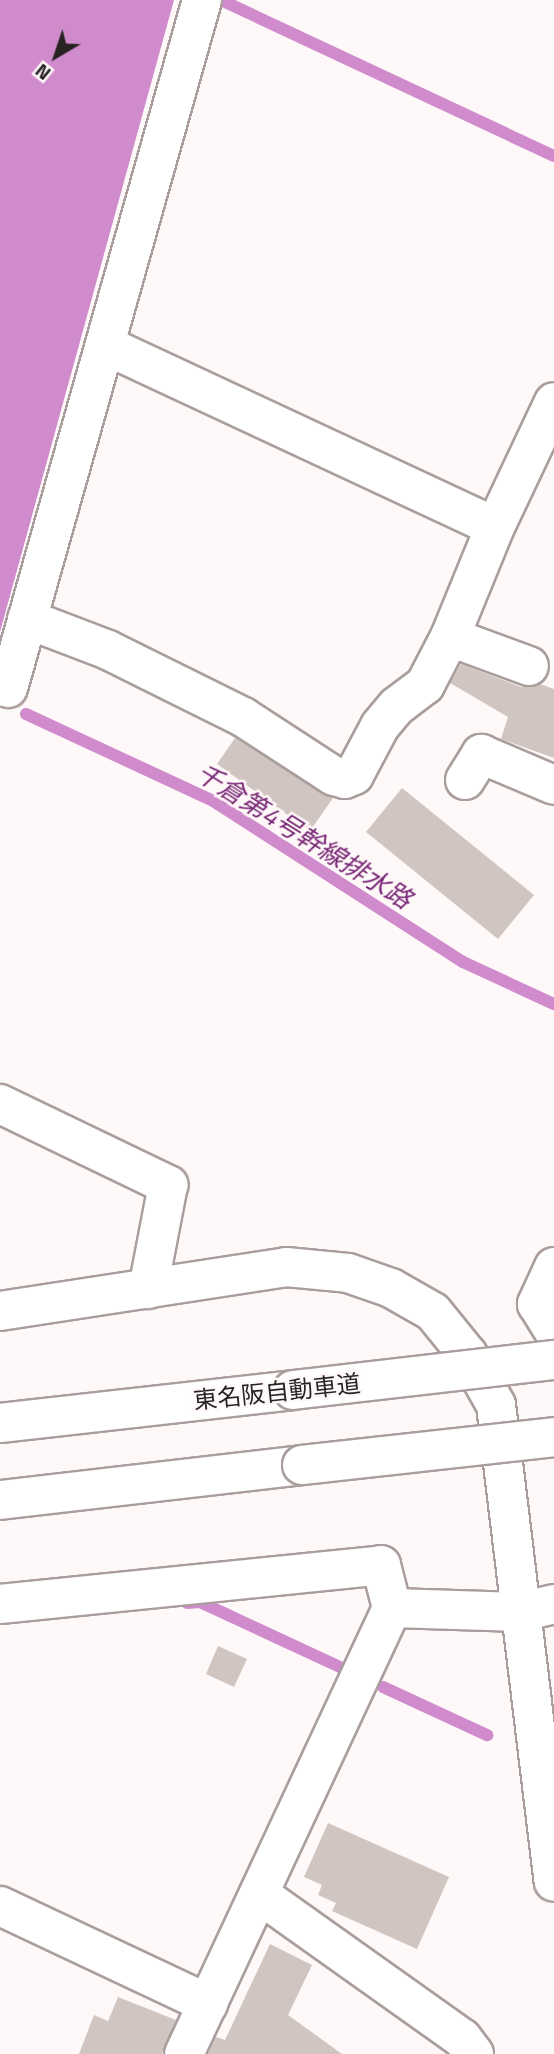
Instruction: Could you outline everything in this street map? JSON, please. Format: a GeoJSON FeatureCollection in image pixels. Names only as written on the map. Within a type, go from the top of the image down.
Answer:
{"type":"FeatureCollection","features":[{"type":"Feature","properties":{"kind":"main road"},"geometry":{"type":"LineString","coordinates":[[8,688],[202,0]]}},
{"type":"Feature","properties":{"kind":"main road"},"geometry":{"type":"LineString","coordinates":[[105,345],[495,527]]}},
{"type":"Feature","properties":{"kind":"main road"},"geometry":{"type":"LineString","coordinates":[[27,619],[108,650],[243,717],[334,776],[345,779],[354,775],[380,726],[397,706],[425,685],[450,637],[495,527],[549,424]]}},
{"type":"Feature","properties":{"kind":"main road"},"geometry":{"type":"LineString","coordinates":[[450,637],[529,666]]}},
{"type":"Feature","properties":{"kind":"main road"},"geometry":{"type":"LineString","coordinates":[[465,780],[481,754],[554,785]]}},
{"type":"Feature","properties":{"kind":"main road"},"geometry":{"type":"LineString","coordinates":[[0,1104],[168,1185],[148,1289]]}},
{"type":"Feature","properties":{"kind":"main road"},"geometry":{"type":"LineString","coordinates":[[553,1335],[537,1304],[554,1266]]}},
{"type":"Feature","properties":{"kind":"main road"},"geometry":{"type":"LineString","coordinates":[[0,1311],[286,1267],[348,1273],[391,1288],[433,1312],[468,1355],[496,1405],[537,1608],[554,1881]]}},
{"type":"Feature","properties":{"kind":"main road","name":"東名阪自動車道"},"geometry":{"type":"LineString","coordinates":[[0,1423],[293,1390],[553,1335]]}},
{"type":"Feature","properties":{"kind":"main road"},"geometry":{"type":"LineString","coordinates":[[0,1500],[554,1437]]}},
{"type":"Feature","properties":{"kind":"main road"},"geometry":{"type":"LineString","coordinates":[[0,1604],[381,1565],[392,1608],[184,2054]]}},
{"type":"Feature","properties":{"kind":"main road"},"geometry":{"type":"LineString","coordinates":[[392,1608],[537,1608]]}},
{"type":"Feature","properties":{"kind":"main road"},"geometry":{"type":"LineString","coordinates":[[259,1894],[462,2038],[474,2054]]}},
{"type":"Feature","properties":{"kind":"main road"},"geometry":{"type":"LineString","coordinates":[[0,1906],[208,2004]]}},
{"type":"Feature","properties":{"kind":"shaded area"},"geometry":{"type":"Polygon","coordinates":[[[0,0],[174,0],[0,632],[0,0]]]}},
{"type":"Feature","properties":{"kind":"building"},"geometry":{"type":"Polygon","coordinates":[[[461,664],[521,687],[540,684],[554,689],[554,758],[501,739],[508,717],[450,683],[461,664]]]}},
{"type":"Feature","properties":{"kind":"building"},"geometry":{"type":"Polygon","coordinates":[[[235,738],[333,798],[310,831],[217,764],[235,738]]]}},
{"type":"Feature","properties":{"kind":"building"},"geometry":{"type":"Polygon","coordinates":[[[402,788],[534,895],[498,939],[366,832],[402,788]]]}},
{"type":"Feature","properties":{"kind":"building"},"geometry":{"type":"Polygon","coordinates":[[[218,1646],[247,1659],[234,1687],[206,1674],[218,1646]]]}},
{"type":"Feature","properties":{"kind":"building"},"geometry":{"type":"Polygon","coordinates":[[[328,1823],[449,1877],[417,1949],[332,1911],[336,1903],[318,1895],[322,1885],[304,1877],[328,1823]]]}},
{"type":"Feature","properties":{"kind":"building"},"geometry":{"type":"Polygon","coordinates":[[[270,1944],[312,1965],[288,2015],[342,2054],[208,2054],[216,2037],[225,2040],[270,1944]]]}},
{"type":"Feature","properties":{"kind":"building"},"geometry":{"type":"Polygon","coordinates":[[[118,1997],[176,2020],[162,2054],[79,2054],[94,2015],[108,2021],[118,1997]]]}},
{"type":"Feature","properties":{"kind":"waterway"},"geometry":{"type":"LineString","coordinates":[[223,1],[554,156]]}},
{"type":"Feature","properties":{"kind":"waterway","name":"千倉第4号幹線排水路"},"geometry":{"type":"LineString","coordinates":[[26,714],[213,801],[463,962],[554,1004]]}},
{"type":"Feature","properties":{"kind":"waterway"},"geometry":{"type":"LineString","coordinates":[[187,1603],[200,1602],[340,1667]]}},
{"type":"Feature","properties":{"kind":"waterway"},"geometry":{"type":"LineString","coordinates":[[383,1687],[487,1735]]}}]}
